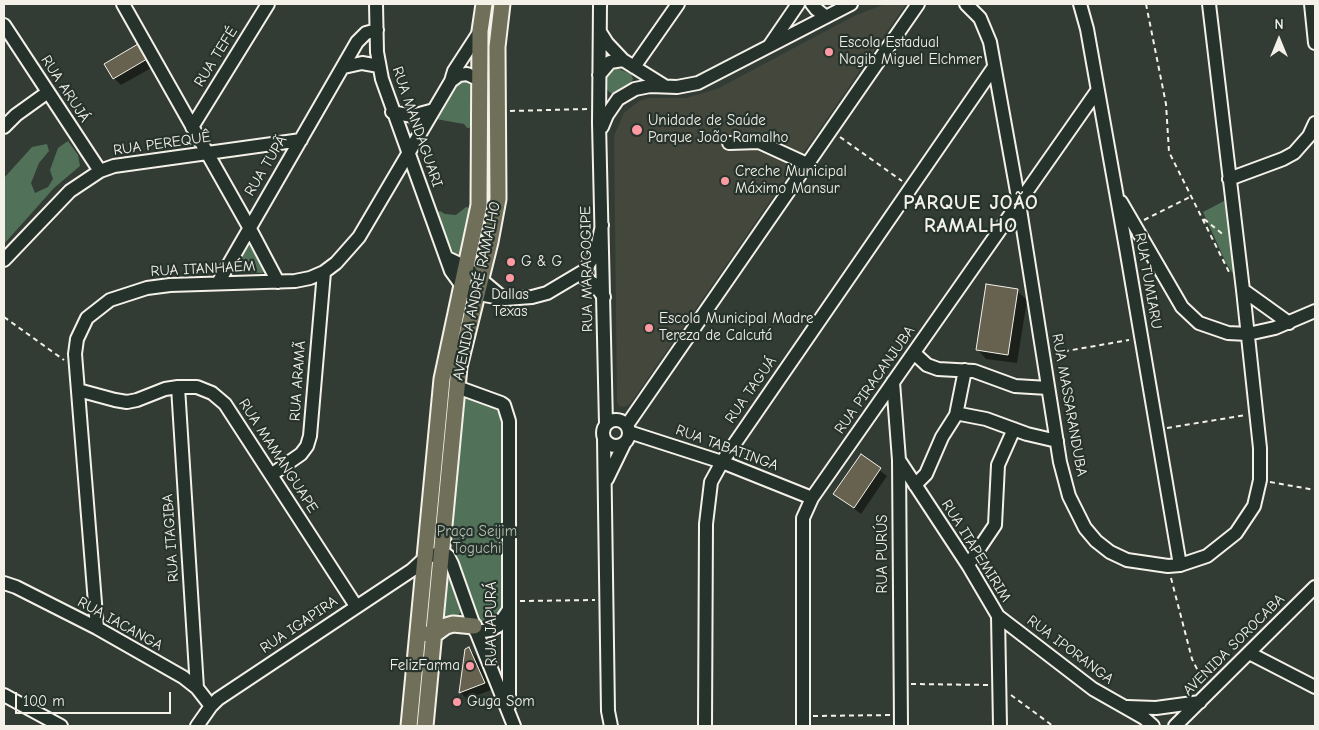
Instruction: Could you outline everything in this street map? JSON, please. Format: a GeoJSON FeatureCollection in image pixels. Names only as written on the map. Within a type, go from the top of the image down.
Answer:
{"type":"FeatureCollection","features":[{"type":"Feature","properties":{"kind":"main road","name":"AVENIDA ANDRÉ RAMALHO"},"geometry":{"type":"LineString","coordinates":[[410,726],[442,379],[478,214],[480,178],[480,31],[484,4]]}},
{"type":"Feature","properties":{"kind":"main road","name":"AVENIDA ANDRÉ RAMALHO"},"geometry":{"type":"LineString","coordinates":[[425,726],[457,387],[463,346],[495,219],[498,182],[497,32],[502,4]]}},
{"type":"Feature","properties":{"kind":"main road"},"geometry":{"type":"LineString","coordinates":[[478,214],[495,219]]}},
{"type":"Feature","properties":{"kind":"main road"},"geometry":{"type":"LineString","coordinates":[[419,630],[423,633],[435,634],[446,626],[453,624],[475,629]]}},
{"type":"Feature","properties":{"kind":"street"},"geometry":{"type":"LineString","coordinates":[[123,4],[278,282]]}},
{"type":"Feature","properties":{"kind":"street","name":"RUA TEFÉ"},"geometry":{"type":"LineString","coordinates":[[192,127],[268,4]]}},
{"type":"Feature","properties":{"kind":"street","name":"RUA MANDAGUARI"},"geometry":{"type":"LineString","coordinates":[[376,4],[379,66],[392,112],[451,271],[462,286]]}},
{"type":"Feature","properties":{"kind":"street"},"geometry":{"type":"LineString","coordinates":[[600,4],[599,89],[608,98],[618,99],[635,89],[687,86],[698,83],[850,4]]}},
{"type":"Feature","properties":{"kind":"street"},"geometry":{"type":"LineString","coordinates":[[631,65],[678,4]]}},
{"type":"Feature","properties":{"kind":"street"},"geometry":{"type":"LineString","coordinates":[[770,46],[798,4]]}},
{"type":"Feature","properties":{"kind":"street"},"geometry":{"type":"LineString","coordinates":[[812,4],[816,10],[826,16]]}},
{"type":"Feature","properties":{"kind":"street"},"geometry":{"type":"LineString","coordinates":[[611,726],[608,711],[603,430],[620,425],[807,164],[918,4]]}},
{"type":"Feature","properties":{"kind":"street","name":"RUA MASSARANDUBA"},"geometry":{"type":"LineString","coordinates":[[966,4],[980,18],[986,29],[994,67],[1019,203],[1057,441],[1069,496],[1085,528],[1096,541],[1110,552],[1127,560],[1174,566],[1207,556],[1236,533],[1254,506],[1262,463],[1209,4]]}},
{"type":"Feature","properties":{"kind":"street","name":"RUA TUMIARU"},"geometry":{"type":"LineString","coordinates":[[1080,4],[1087,29],[1142,338],[1157,430],[1174,566]]}},
{"type":"Feature","properties":{"kind":"street"},"geometry":{"type":"LineString","coordinates":[[1311,4],[1315,44]]}},
{"type":"Feature","properties":{"kind":"street","name":"RUA ARUJÁ"},"geometry":{"type":"LineString","coordinates":[[4,25],[100,170]]}},
{"type":"Feature","properties":{"kind":"street","name":"RUA TUPÃ"},"geometry":{"type":"LineString","coordinates":[[218,283],[360,36],[376,30]]}},
{"type":"Feature","properties":{"kind":"street","name":"RUA ITANHAÉM"},"geometry":{"type":"LineString","coordinates":[[97,628],[76,369],[76,346],[81,327],[95,310],[110,300],[147,288],[218,283],[278,282],[310,278],[324,272],[336,263],[359,237],[451,81],[454,71],[480,31]]}},
{"type":"Feature","properties":{"kind":"street"},"geometry":{"type":"LineString","coordinates":[[600,32],[607,43],[631,65],[665,86]]}},
{"type":"Feature","properties":{"kind":"street"},"geometry":{"type":"LineString","coordinates":[[599,75],[610,62],[631,65]]}},
{"type":"Feature","properties":{"kind":"street"},"geometry":{"type":"LineString","coordinates":[[344,66],[362,63],[379,66]]}},
{"type":"Feature","properties":{"kind":"street"},"geometry":{"type":"LineString","coordinates":[[631,65],[638,80],[635,89]]}},
{"type":"Feature","properties":{"kind":"street","name":"RUA TAGUÁ"},"geometry":{"type":"LineString","coordinates":[[704,726],[707,500],[711,482],[722,462],[994,67]]}},
{"type":"Feature","properties":{"kind":"street"},"geometry":{"type":"LineString","coordinates":[[451,81],[463,74],[470,74],[480,80]]}},
{"type":"Feature","properties":{"kind":"street","name":"RUA MARAGOGIPE"},"geometry":{"type":"LineString","coordinates":[[599,89],[605,405],[620,425]]}},
{"type":"Feature","properties":{"kind":"street","name":"RUA PIRACANJUBA"},"geometry":{"type":"LineString","coordinates":[[803,721],[801,527],[812,498],[1097,91]]}},
{"type":"Feature","properties":{"kind":"street"},"geometry":{"type":"LineString","coordinates":[[4,127],[16,115],[48,92]]}},
{"type":"Feature","properties":{"kind":"street","name":"RUA MARAGOGIPE"},"geometry":{"type":"LineString","coordinates":[[601,132],[607,115],[618,99]]}},
{"type":"Feature","properties":{"kind":"street"},"geometry":{"type":"LineString","coordinates":[[392,112],[412,116],[434,110]]}},
{"type":"Feature","properties":{"kind":"street"},"geometry":{"type":"LineString","coordinates":[[1229,179],[1294,153],[1309,136],[1315,124]]}},
{"type":"Feature","properties":{"kind":"street","name":"RUA PEREQUÊ"},"geometry":{"type":"LineString","coordinates":[[4,260],[70,191],[100,170],[114,166],[301,140]]}},
{"type":"Feature","properties":{"kind":"street"},"geometry":{"type":"LineString","coordinates":[[729,143],[759,142],[807,164]]}},
{"type":"Feature","properties":{"kind":"street"},"geometry":{"type":"LineString","coordinates":[[1116,195],[1182,307],[1190,316],[1212,329],[1248,334],[1289,323],[1315,311]]}},
{"type":"Feature","properties":{"kind":"street"},"geometry":{"type":"LineString","coordinates":[[462,286],[478,287],[504,299],[532,297],[547,293],[580,276],[596,253],[602,225]]}},
{"type":"Feature","properties":{"kind":"street"},"geometry":{"type":"LineString","coordinates":[[447,258],[466,267],[478,287]]}},
{"type":"Feature","properties":{"kind":"street","name":"RUA ARAMÃ"},"geometry":{"type":"LineString","coordinates":[[271,475],[301,454],[307,446],[310,436],[324,272]]}},
{"type":"Feature","properties":{"kind":"street"},"geometry":{"type":"LineString","coordinates":[[580,276],[594,284],[604,297]]}},
{"type":"Feature","properties":{"kind":"street"},"geometry":{"type":"LineString","coordinates":[[1243,289],[1289,323]]}},
{"type":"Feature","properties":{"kind":"street"},"geometry":{"type":"LineString","coordinates":[[914,353],[931,367],[986,374],[1015,386],[1048,388]]}},
{"type":"Feature","properties":{"kind":"street"},"geometry":{"type":"LineString","coordinates":[[915,485],[926,474],[942,437],[956,415],[965,370]]}},
{"type":"Feature","properties":{"kind":"street","name":"RUA PURÚS"},"geometry":{"type":"LineString","coordinates":[[894,382],[899,460],[901,720]]}},
{"type":"Feature","properties":{"kind":"street","name":"RUA MAMANGUAPE"},"geometry":{"type":"LineString","coordinates":[[78,390],[127,402],[165,389],[178,387],[206,390],[218,398],[271,475],[356,606]]}},
{"type":"Feature","properties":{"kind":"street","name":"RUA ITAGIBA"},"geometry":{"type":"LineString","coordinates":[[178,387],[197,688]]}},
{"type":"Feature","properties":{"kind":"street","name":"RUA JAPURÁ"},"geometry":{"type":"LineString","coordinates":[[457,387],[501,402],[509,421],[509,714]]}},
{"type":"Feature","properties":{"kind":"street"},"geometry":{"type":"LineString","coordinates":[[956,415],[960,414],[986,419],[1027,434],[1057,441]]}},
{"type":"Feature","properties":{"kind":"street"},"geometry":{"type":"LineString","coordinates":[[605,482],[624,444],[620,425]]}},
{"type":"Feature","properties":{"kind":"street","name":"RUA TABATINGA"},"geometry":{"type":"LineString","coordinates":[[620,425],[722,462],[812,498]]}},
{"type":"Feature","properties":{"kind":"street"},"geometry":{"type":"LineString","coordinates":[[968,565],[995,525],[998,465],[1014,429]]}},
{"type":"Feature","properties":{"kind":"street"},"geometry":{"type":"LineString","coordinates":[[604,440],[611,446],[624,444]]}},
{"type":"Feature","properties":{"kind":"street","name":"RUA ITAPEMIRIM"},"geometry":{"type":"LineString","coordinates":[[899,460],[968,565],[998,616],[1000,726]]}},
{"type":"Feature","properties":{"kind":"street"},"geometry":{"type":"LineString","coordinates":[[425,558],[442,552],[448,556],[514,726]]}},
{"type":"Feature","properties":{"kind":"street","name":"RUA IGAPIRA"},"geometry":{"type":"LineString","coordinates":[[197,726],[211,706],[356,606],[412,570],[425,558]]}},
{"type":"Feature","properties":{"kind":"street","name":"RUA IACANGA"},"geometry":{"type":"LineString","coordinates":[[4,583],[97,628],[197,688],[211,706]]}},
{"type":"Feature","properties":{"kind":"street","name":"AVENIDA SOROCABA"},"geometry":{"type":"LineString","coordinates":[[1175,726],[1315,586]]}},
{"type":"Feature","properties":{"kind":"street"},"geometry":{"type":"LineString","coordinates":[[475,629],[490,630],[498,626],[508,606]]}},
{"type":"Feature","properties":{"kind":"street","name":"RUA IPORANGA"},"geometry":{"type":"LineString","coordinates":[[998,616],[1093,689],[1144,718],[1153,726]]}},
{"type":"Feature","properties":{"kind":"street"},"geometry":{"type":"LineString","coordinates":[[1249,653],[1315,687]]}},
{"type":"Feature","properties":{"kind":"street"},"geometry":{"type":"LineString","coordinates":[[4,696],[61,726]]}},
{"type":"Feature","properties":{"kind":"street","name":"RUA IPORANGA"},"geometry":{"type":"LineString","coordinates":[[1123,707],[1156,708],[1200,702]]}},
{"type":"Feature","properties":{"kind":"path"},"geometry":{"type":"LineString","coordinates":[[1146,4],[1166,104],[1169,152],[1190,197],[1204,219],[1224,264],[1235,281],[1243,289]]}},
{"type":"Feature","properties":{"kind":"path"},"geometry":{"type":"LineString","coordinates":[[497,111],[599,109]]}},
{"type":"Feature","properties":{"kind":"path"},"geometry":{"type":"LineString","coordinates":[[830,130],[911,187]]}},
{"type":"Feature","properties":{"kind":"path"},"geometry":{"type":"LineString","coordinates":[[1135,225],[1190,197]]}},
{"type":"Feature","properties":{"kind":"path"},"geometry":{"type":"LineString","coordinates":[[1204,219],[1238,248]]}},
{"type":"Feature","properties":{"kind":"path"},"geometry":{"type":"LineString","coordinates":[[4,317],[76,369]]}},
{"type":"Feature","properties":{"kind":"path"},"geometry":{"type":"LineString","coordinates":[[1043,355],[1142,338]]}},
{"type":"Feature","properties":{"kind":"path"},"geometry":{"type":"LineString","coordinates":[[1157,430],[1257,413]]}},
{"type":"Feature","properties":{"kind":"path"},"geometry":{"type":"LineString","coordinates":[[1260,480],[1315,490]]}},
{"type":"Feature","properties":{"kind":"path"},"geometry":{"type":"LineString","coordinates":[[1174,566],[1192,659],[1209,693]]}},
{"type":"Feature","properties":{"kind":"path"},"geometry":{"type":"LineString","coordinates":[[508,606],[607,600]]}},
{"type":"Feature","properties":{"kind":"path"},"geometry":{"type":"LineString","coordinates":[[901,684],[998,685],[1053,726]]}},
{"type":"Feature","properties":{"kind":"path"},"geometry":{"type":"LineString","coordinates":[[803,721],[901,720]]}},
{"type":"Feature","properties":{"kind":"shaded area"},"geometry":{"type":"Polygon","coordinates":[[[885,4],[906,4],[630,404],[624,407],[619,406],[617,401],[614,136],[624,113],[639,101],[648,98],[685,98],[717,89],[854,16],[885,4]]]}},
{"type":"Feature","properties":{"kind":"green space"},"geometry":{"type":"Polygon","coordinates":[[[614,67],[631,74],[633,79],[612,94],[606,89],[606,75],[614,67]]]}},
{"type":"Feature","properties":{"kind":"green space"},"geometry":{"type":"Polygon","coordinates":[[[467,79],[473,84],[474,127],[467,128],[464,124],[436,119],[459,83],[467,79]]]}},
{"type":"Feature","properties":{"kind":"green space"},"geometry":{"type":"Polygon","coordinates":[[[68,141],[78,155],[80,166],[54,188],[4,244],[4,178],[32,147],[47,144],[49,151],[39,163],[31,183],[35,193],[48,187],[53,179],[50,170],[58,148],[68,141]]]}},
{"type":"Feature","properties":{"kind":"green space"},"geometry":{"type":"Polygon","coordinates":[[[1226,200],[1234,275],[1226,263],[1203,212],[1226,200]]]}},
{"type":"Feature","properties":{"kind":"green space"},"geometry":{"type":"Polygon","coordinates":[[[466,207],[473,209],[462,254],[455,256],[436,213],[440,211],[445,214],[456,215],[466,207]]]}},
{"type":"Feature","properties":{"kind":"green space"},"geometry":{"type":"Polygon","coordinates":[[[247,242],[265,269],[263,273],[233,271],[247,242]]]}},
{"type":"Feature","properties":{"kind":"green space","name":"Praça Seijim Toguchi"},"geometry":{"type":"Polygon","coordinates":[[[466,397],[471,397],[499,408],[502,416],[502,612],[498,619],[490,623],[481,621],[475,616],[451,537],[463,402],[466,397]]]}},
{"type":"Feature","properties":{"kind":"green space"},"geometry":{"type":"Polygon","coordinates":[[[447,567],[462,608],[458,617],[448,619],[443,614],[447,567]]]}},
{"type":"Feature","properties":{"kind":"building"},"geometry":{"type":"Polygon","coordinates":[[[138,44],[147,59],[113,79],[104,64],[138,44]]]}},
{"type":"Feature","properties":{"kind":"building"},"geometry":{"type":"Polygon","coordinates":[[[986,284],[1018,289],[1008,355],[976,350],[986,284]]]}},
{"type":"Feature","properties":{"kind":"building"},"geometry":{"type":"Polygon","coordinates":[[[861,454],[881,468],[854,508],[833,494],[861,454]]]}},
{"type":"Feature","properties":{"kind":"building","name":"FelizFarma"},"geometry":{"type":"Polygon","coordinates":[[[469,647],[485,683],[459,693],[465,649],[469,647]]]}},
{"type":"Feature","properties":{"kind":"place","name":"Escola Estadual Nagib Miguel Elchmer"},"geometry":{"type":"Point","coordinates":[829,52]}},
{"type":"Feature","properties":{"kind":"place","name":"Unidade de Saúde Parque João Ramalho"},"geometry":{"type":"Point","coordinates":[637,130]}},
{"type":"Feature","properties":{"kind":"place","name":"Creche Municipal Máximo Mansur"},"geometry":{"type":"Point","coordinates":[725,181]}},
{"type":"Feature","properties":{"kind":"place","name":"G & G"},"geometry":{"type":"Point","coordinates":[511,262]}},
{"type":"Feature","properties":{"kind":"place","name":"Dallas Texas"},"geometry":{"type":"Point","coordinates":[510,278]}},
{"type":"Feature","properties":{"kind":"place","name":"Escola Municipal Madre Tereza de Calcutá"},"geometry":{"type":"Point","coordinates":[649,328]}},
{"type":"Feature","properties":{"kind":"place","name":"FelizFarma"},"geometry":{"type":"Point","coordinates":[470,666]}},
{"type":"Feature","properties":{"kind":"place","name":"Guga Som"},"geometry":{"type":"Point","coordinates":[457,702]}},
{"type":"Feature","properties":{"kind":"district","name":"PARQUE JOÃO RAMALHO"},"geometry":{"type":"Point","coordinates":[971,214]}}]}
